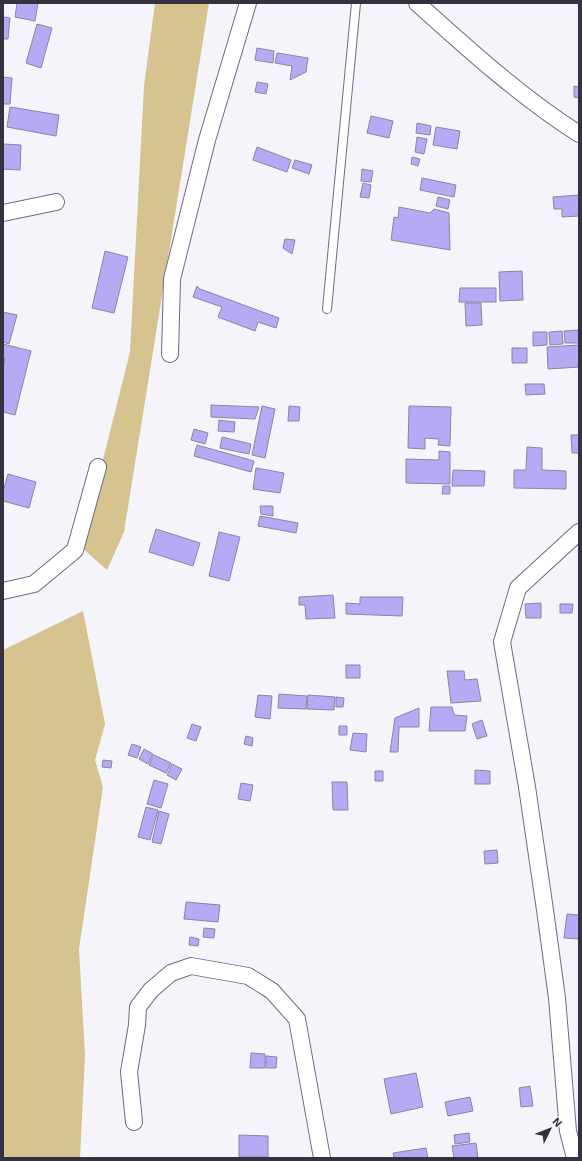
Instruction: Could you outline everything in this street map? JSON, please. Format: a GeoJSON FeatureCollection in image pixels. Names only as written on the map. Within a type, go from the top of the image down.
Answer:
{"type":"FeatureCollection","features":[{"type":"Feature","properties":{"kind":"street"},"geometry":{"type":"LineString","coordinates":[[170,354],[172,279],[207,140],[248,3]]}},
{"type":"Feature","properties":{"kind":"street"},"geometry":{"type":"LineString","coordinates":[[417,3],[466,47],[556,120],[579,134]]}},
{"type":"Feature","properties":{"kind":"street"},"geometry":{"type":"LineString","coordinates":[[3,213],[56,202]]}},
{"type":"Feature","properties":{"kind":"street"},"geometry":{"type":"LineString","coordinates":[[3,591],[34,584],[75,550],[98,467]]}},
{"type":"Feature","properties":{"kind":"street"},"geometry":{"type":"LineString","coordinates":[[575,1158],[568,1131],[557,998],[547,925],[527,786],[502,642],[518,588],[579,532]]}},
{"type":"Feature","properties":{"kind":"street"},"geometry":{"type":"LineString","coordinates":[[134,1122],[129,1072],[137,1026],[138,1007],[151,990],[171,973],[191,966],[248,976],[272,991],[297,1019],[322,1158]]}},
{"type":"Feature","properties":{"kind":"lane"},"geometry":{"type":"LineString","coordinates":[[327,309],[356,3]]}},
{"type":"Feature","properties":{"kind":"shaded area"},"geometry":{"type":"Polygon","coordinates":[[[155,3],[209,3],[124,532],[107,570],[81,547],[130,352],[144,86],[155,3]]]}},
{"type":"Feature","properties":{"kind":"shaded area"},"geometry":{"type":"Polygon","coordinates":[[[83,611],[105,724],[95,760],[103,787],[79,949],[85,1055],[80,1158],[3,1158],[3,650],[83,611]]]}},
{"type":"Feature","properties":{"kind":"building"},"geometry":{"type":"Polygon","coordinates":[[[17,3],[38,3],[35,21],[15,17],[17,3]]]}},
{"type":"Feature","properties":{"kind":"building"},"geometry":{"type":"Polygon","coordinates":[[[3,17],[10,18],[8,39],[3,39],[3,17]]]}},
{"type":"Feature","properties":{"kind":"building"},"geometry":{"type":"Polygon","coordinates":[[[37,24],[52,28],[41,68],[26,63],[37,24]]]}},
{"type":"Feature","properties":{"kind":"building"},"geometry":{"type":"Polygon","coordinates":[[[257,48],[274,51],[273,63],[255,60],[257,48]]]}},
{"type":"Feature","properties":{"kind":"building"},"geometry":{"type":"Polygon","coordinates":[[[277,53],[308,58],[306,72],[290,80],[292,66],[275,63],[277,53]]]}},
{"type":"Feature","properties":{"kind":"building"},"geometry":{"type":"Polygon","coordinates":[[[3,77],[12,78],[10,104],[3,104],[3,77]]]}},
{"type":"Feature","properties":{"kind":"building"},"geometry":{"type":"Polygon","coordinates":[[[257,82],[268,84],[266,94],[255,92],[257,82]]]}},
{"type":"Feature","properties":{"kind":"building"},"geometry":{"type":"Polygon","coordinates":[[[574,86],[579,87],[579,98],[574,97],[574,86]]]}},
{"type":"Feature","properties":{"kind":"building"},"geometry":{"type":"Polygon","coordinates":[[[10,107],[59,115],[56,136],[7,127],[10,107]]]}},
{"type":"Feature","properties":{"kind":"building"},"geometry":{"type":"Polygon","coordinates":[[[371,116],[393,121],[389,138],[367,133],[371,116]]]}},
{"type":"Feature","properties":{"kind":"building"},"geometry":{"type":"Polygon","coordinates":[[[417,123],[431,126],[430,135],[416,133],[417,123]]]}},
{"type":"Feature","properties":{"kind":"building"},"geometry":{"type":"Polygon","coordinates":[[[436,127],[460,131],[457,149],[433,145],[436,127]]]}},
{"type":"Feature","properties":{"kind":"building"},"geometry":{"type":"Polygon","coordinates":[[[417,137],[427,139],[424,154],[415,152],[417,137]]]}},
{"type":"Feature","properties":{"kind":"building"},"geometry":{"type":"Polygon","coordinates":[[[3,144],[21,145],[20,170],[3,169],[3,144]]]}},
{"type":"Feature","properties":{"kind":"building"},"geometry":{"type":"Polygon","coordinates":[[[257,147],[291,160],[287,172],[253,160],[257,147]]]}},
{"type":"Feature","properties":{"kind":"building"},"geometry":{"type":"Polygon","coordinates":[[[412,157],[420,159],[418,166],[411,164],[412,157]]]}},
{"type":"Feature","properties":{"kind":"building"},"geometry":{"type":"Polygon","coordinates":[[[295,160],[312,165],[309,174],[292,168],[295,160]]]}},
{"type":"Feature","properties":{"kind":"building"},"geometry":{"type":"Polygon","coordinates":[[[362,169],[373,171],[371,182],[361,181],[362,169]]]}},
{"type":"Feature","properties":{"kind":"building"},"geometry":{"type":"Polygon","coordinates":[[[422,178],[456,185],[454,197],[420,190],[422,178]]]}},
{"type":"Feature","properties":{"kind":"building"},"geometry":{"type":"Polygon","coordinates":[[[363,183],[371,185],[369,198],[360,197],[363,183]]]}},
{"type":"Feature","properties":{"kind":"building"},"geometry":{"type":"Polygon","coordinates":[[[579,195],[579,216],[562,217],[562,209],[554,209],[553,197],[579,195]]]}},
{"type":"Feature","properties":{"kind":"building"},"geometry":{"type":"Polygon","coordinates":[[[438,197],[450,200],[448,209],[436,206],[438,197]]]}},
{"type":"Feature","properties":{"kind":"building"},"geometry":{"type":"Polygon","coordinates":[[[399,207],[430,213],[434,209],[449,213],[450,250],[391,240],[394,217],[398,218],[399,207]]]}},
{"type":"Feature","properties":{"kind":"building"},"geometry":{"type":"Polygon","coordinates":[[[285,239],[295,240],[292,254],[283,248],[285,239]]]}},
{"type":"Feature","properties":{"kind":"building"},"geometry":{"type":"Polygon","coordinates":[[[105,251],[128,257],[114,313],[92,308],[105,251]]]}},
{"type":"Feature","properties":{"kind":"building"},"geometry":{"type":"Polygon","coordinates":[[[522,271],[523,300],[500,301],[499,272],[522,271]]]}},
{"type":"Feature","properties":{"kind":"building"},"geometry":{"type":"Polygon","coordinates":[[[197,286],[200,289],[279,318],[276,328],[258,322],[255,331],[218,317],[222,307],[193,297],[197,286]]]}},
{"type":"Feature","properties":{"kind":"building"},"geometry":{"type":"Polygon","coordinates":[[[460,288],[496,288],[496,302],[459,302],[460,288]]]}},
{"type":"Feature","properties":{"kind":"building"},"geometry":{"type":"Polygon","coordinates":[[[465,303],[481,303],[482,325],[466,326],[465,303]]]}},
{"type":"Feature","properties":{"kind":"building"},"geometry":{"type":"Polygon","coordinates":[[[3,312],[17,315],[9,344],[3,342],[3,312]]]}},
{"type":"Feature","properties":{"kind":"building"},"geometry":{"type":"Polygon","coordinates":[[[579,330],[579,343],[565,343],[564,331],[579,330]]]}},
{"type":"Feature","properties":{"kind":"building"},"geometry":{"type":"Polygon","coordinates":[[[562,331],[563,344],[550,345],[549,332],[562,331]]]}},
{"type":"Feature","properties":{"kind":"building"},"geometry":{"type":"Polygon","coordinates":[[[533,332],[547,332],[547,345],[533,346],[533,332]]]}},
{"type":"Feature","properties":{"kind":"building"},"geometry":{"type":"Polygon","coordinates":[[[3,344],[31,351],[15,415],[3,412],[3,369],[5,359],[3,359],[3,344]]]}},
{"type":"Feature","properties":{"kind":"building"},"geometry":{"type":"Polygon","coordinates":[[[579,345],[579,367],[548,369],[547,347],[579,345]]]}},
{"type":"Feature","properties":{"kind":"building"},"geometry":{"type":"Polygon","coordinates":[[[512,348],[527,348],[527,363],[512,363],[512,348]]]}},
{"type":"Feature","properties":{"kind":"building"},"geometry":{"type":"Polygon","coordinates":[[[525,384],[544,384],[545,394],[526,395],[525,384]]]}},
{"type":"Feature","properties":{"kind":"building"},"geometry":{"type":"Polygon","coordinates":[[[211,405],[259,407],[255,419],[211,417],[211,405]]]}},
{"type":"Feature","properties":{"kind":"building"},"geometry":{"type":"Polygon","coordinates":[[[262,406],[275,409],[265,458],[252,455],[262,406]]]}},
{"type":"Feature","properties":{"kind":"building"},"geometry":{"type":"Polygon","coordinates":[[[289,406],[300,407],[299,421],[288,421],[289,406]]]}},
{"type":"Feature","properties":{"kind":"building"},"geometry":{"type":"Polygon","coordinates":[[[409,406],[451,407],[450,446],[438,445],[439,439],[425,438],[425,449],[408,448],[409,406]]]}},
{"type":"Feature","properties":{"kind":"building"},"geometry":{"type":"Polygon","coordinates":[[[219,420],[235,422],[234,432],[218,431],[219,420]]]}},
{"type":"Feature","properties":{"kind":"building"},"geometry":{"type":"Polygon","coordinates":[[[194,429],[208,433],[205,444],[191,440],[194,429]]]}},
{"type":"Feature","properties":{"kind":"building"},"geometry":{"type":"Polygon","coordinates":[[[571,435],[579,435],[579,453],[572,453],[571,435]]]}},
{"type":"Feature","properties":{"kind":"building"},"geometry":{"type":"Polygon","coordinates":[[[222,437],[251,444],[249,454],[220,448],[222,437]]]}},
{"type":"Feature","properties":{"kind":"building"},"geometry":{"type":"Polygon","coordinates":[[[197,445],[254,461],[251,472],[194,456],[197,445]]]}},
{"type":"Feature","properties":{"kind":"building"},"geometry":{"type":"Polygon","coordinates":[[[527,447],[542,448],[542,470],[566,471],[566,489],[514,488],[514,470],[526,470],[527,447]]]}},
{"type":"Feature","properties":{"kind":"building"},"geometry":{"type":"Polygon","coordinates":[[[439,451],[450,452],[450,484],[406,483],[406,459],[439,460],[439,451]]]}},
{"type":"Feature","properties":{"kind":"building"},"geometry":{"type":"Polygon","coordinates":[[[256,468],[284,473],[280,493],[253,489],[256,468]]]}},
{"type":"Feature","properties":{"kind":"building"},"geometry":{"type":"Polygon","coordinates":[[[453,470],[485,471],[484,486],[452,486],[453,470]]]}},
{"type":"Feature","properties":{"kind":"building"},"geometry":{"type":"Polygon","coordinates":[[[8,474],[36,482],[29,508],[3,501],[3,492],[8,474]]]}},
{"type":"Feature","properties":{"kind":"building"},"geometry":{"type":"Polygon","coordinates":[[[443,486],[450,486],[450,494],[442,494],[443,486]]]}},
{"type":"Feature","properties":{"kind":"building"},"geometry":{"type":"Polygon","coordinates":[[[260,506],[273,506],[273,516],[261,514],[260,506]]]}},
{"type":"Feature","properties":{"kind":"building"},"geometry":{"type":"Polygon","coordinates":[[[260,516],[298,523],[296,533],[258,526],[260,516]]]}},
{"type":"Feature","properties":{"kind":"building"},"geometry":{"type":"Polygon","coordinates":[[[156,529],[200,543],[193,566],[149,552],[156,529]]]}},
{"type":"Feature","properties":{"kind":"building"},"geometry":{"type":"Polygon","coordinates":[[[219,532],[240,537],[229,581],[209,576],[219,532]]]}},
{"type":"Feature","properties":{"kind":"building"},"geometry":{"type":"Polygon","coordinates":[[[333,595],[335,618],[306,619],[305,605],[299,605],[299,597],[333,595]]]}},
{"type":"Feature","properties":{"kind":"building"},"geometry":{"type":"Polygon","coordinates":[[[360,597],[403,597],[402,616],[346,614],[346,603],[360,604],[360,597]]]}},
{"type":"Feature","properties":{"kind":"building"},"geometry":{"type":"Polygon","coordinates":[[[541,603],[541,618],[526,618],[525,604],[541,603]]]}},
{"type":"Feature","properties":{"kind":"building"},"geometry":{"type":"Polygon","coordinates":[[[560,604],[573,604],[572,613],[560,613],[560,604]]]}},
{"type":"Feature","properties":{"kind":"building"},"geometry":{"type":"Polygon","coordinates":[[[346,665],[360,665],[360,678],[346,678],[346,665]]]}},
{"type":"Feature","properties":{"kind":"building"},"geometry":{"type":"Polygon","coordinates":[[[447,671],[464,671],[465,680],[477,679],[481,701],[451,703],[447,671]]]}},
{"type":"Feature","properties":{"kind":"building"},"geometry":{"type":"Polygon","coordinates":[[[279,694],[307,696],[306,709],[278,708],[279,694]]]}},
{"type":"Feature","properties":{"kind":"building"},"geometry":{"type":"Polygon","coordinates":[[[258,695],[272,696],[270,719],[255,717],[258,695]]]}},
{"type":"Feature","properties":{"kind":"building"},"geometry":{"type":"Polygon","coordinates":[[[308,695],[335,697],[334,710],[307,709],[308,695]]]}},
{"type":"Feature","properties":{"kind":"building"},"geometry":{"type":"Polygon","coordinates":[[[336,697],[344,698],[343,707],[336,707],[336,697]]]}},
{"type":"Feature","properties":{"kind":"building"},"geometry":{"type":"Polygon","coordinates":[[[431,707],[452,707],[454,715],[467,716],[465,731],[429,731],[431,707]]]}},
{"type":"Feature","properties":{"kind":"building"},"geometry":{"type":"Polygon","coordinates":[[[419,708],[419,727],[399,727],[398,752],[390,752],[395,718],[419,708]]]}},
{"type":"Feature","properties":{"kind":"building"},"geometry":{"type":"Polygon","coordinates":[[[482,720],[487,736],[477,739],[472,724],[482,720]]]}},
{"type":"Feature","properties":{"kind":"building"},"geometry":{"type":"Polygon","coordinates":[[[192,724],[201,727],[196,741],[187,738],[192,724]]]}},
{"type":"Feature","properties":{"kind":"building"},"geometry":{"type":"Polygon","coordinates":[[[339,726],[347,726],[347,735],[339,735],[339,726]]]}},
{"type":"Feature","properties":{"kind":"building"},"geometry":{"type":"Polygon","coordinates":[[[353,733],[367,734],[366,752],[350,750],[353,733]]]}},
{"type":"Feature","properties":{"kind":"building"},"geometry":{"type":"Polygon","coordinates":[[[246,736],[253,738],[252,746],[244,744],[246,736]]]}},
{"type":"Feature","properties":{"kind":"building"},"geometry":{"type":"Polygon","coordinates":[[[132,744],[141,747],[137,758],[128,755],[132,744]]]}},
{"type":"Feature","properties":{"kind":"building"},"geometry":{"type":"Polygon","coordinates":[[[144,749],[153,754],[148,764],[139,759],[144,749]]]}},
{"type":"Feature","properties":{"kind":"building"},"geometry":{"type":"Polygon","coordinates":[[[154,755],[171,763],[166,773],[149,765],[154,755]]]}},
{"type":"Feature","properties":{"kind":"building"},"geometry":{"type":"Polygon","coordinates":[[[103,760],[112,761],[111,768],[102,767],[103,760]]]}},
{"type":"Feature","properties":{"kind":"building"},"geometry":{"type":"Polygon","coordinates":[[[172,764],[182,769],[176,780],[167,775],[172,764]]]}},
{"type":"Feature","properties":{"kind":"building"},"geometry":{"type":"Polygon","coordinates":[[[475,770],[490,771],[490,784],[475,784],[475,770]]]}},
{"type":"Feature","properties":{"kind":"building"},"geometry":{"type":"Polygon","coordinates":[[[375,771],[383,771],[383,781],[375,781],[375,771]]]}},
{"type":"Feature","properties":{"kind":"building"},"geometry":{"type":"Polygon","coordinates":[[[154,780],[168,784],[161,808],[147,804],[154,780]]]}},
{"type":"Feature","properties":{"kind":"building"},"geometry":{"type":"Polygon","coordinates":[[[332,782],[347,782],[348,810],[333,810],[332,782]]]}},
{"type":"Feature","properties":{"kind":"building"},"geometry":{"type":"Polygon","coordinates":[[[241,783],[253,785],[250,801],[238,799],[241,783]]]}},
{"type":"Feature","properties":{"kind":"building"},"geometry":{"type":"Polygon","coordinates":[[[146,807],[158,810],[150,840],[138,837],[146,807]]]}},
{"type":"Feature","properties":{"kind":"building"},"geometry":{"type":"Polygon","coordinates":[[[159,811],[169,814],[161,844],[152,842],[159,811]]]}},
{"type":"Feature","properties":{"kind":"building"},"geometry":{"type":"Polygon","coordinates":[[[497,850],[498,863],[485,864],[484,851],[497,850]]]}},
{"type":"Feature","properties":{"kind":"building"},"geometry":{"type":"Polygon","coordinates":[[[186,902],[220,905],[218,922],[184,919],[186,902]]]}},
{"type":"Feature","properties":{"kind":"building"},"geometry":{"type":"Polygon","coordinates":[[[567,914],[579,915],[579,939],[564,938],[567,914]]]}},
{"type":"Feature","properties":{"kind":"building"},"geometry":{"type":"Polygon","coordinates":[[[204,928],[215,929],[214,938],[203,937],[204,928]]]}},
{"type":"Feature","properties":{"kind":"building"},"geometry":{"type":"Polygon","coordinates":[[[190,937],[199,939],[198,946],[189,945],[190,937]]]}},
{"type":"Feature","properties":{"kind":"building"},"geometry":{"type":"Polygon","coordinates":[[[251,1053],[265,1054],[265,1068],[250,1068],[251,1053]]]}},
{"type":"Feature","properties":{"kind":"building"},"geometry":{"type":"Polygon","coordinates":[[[266,1056],[277,1057],[276,1068],[266,1068],[266,1056]]]}},
{"type":"Feature","properties":{"kind":"building"},"geometry":{"type":"Polygon","coordinates":[[[416,1073],[423,1107],[391,1114],[384,1079],[416,1073]]]}},
{"type":"Feature","properties":{"kind":"building"},"geometry":{"type":"Polygon","coordinates":[[[530,1086],[533,1106],[521,1107],[519,1088],[530,1086]]]}},
{"type":"Feature","properties":{"kind":"building"},"geometry":{"type":"Polygon","coordinates":[[[470,1097],[473,1111],[448,1116],[445,1102],[470,1097]]]}},
{"type":"Feature","properties":{"kind":"building"},"geometry":{"type":"Polygon","coordinates":[[[469,1133],[470,1142],[455,1144],[454,1135],[469,1133]]]}},
{"type":"Feature","properties":{"kind":"building"},"geometry":{"type":"Polygon","coordinates":[[[239,1135],[268,1136],[268,1157],[239,1157],[239,1135]]]}},
{"type":"Feature","properties":{"kind":"building"},"geometry":{"type":"Polygon","coordinates":[[[476,1143],[478,1158],[454,1158],[452,1146],[476,1143]]]}},
{"type":"Feature","properties":{"kind":"building"},"geometry":{"type":"Polygon","coordinates":[[[426,1148],[428,1158],[394,1158],[393,1153],[426,1148]]]}}]}
